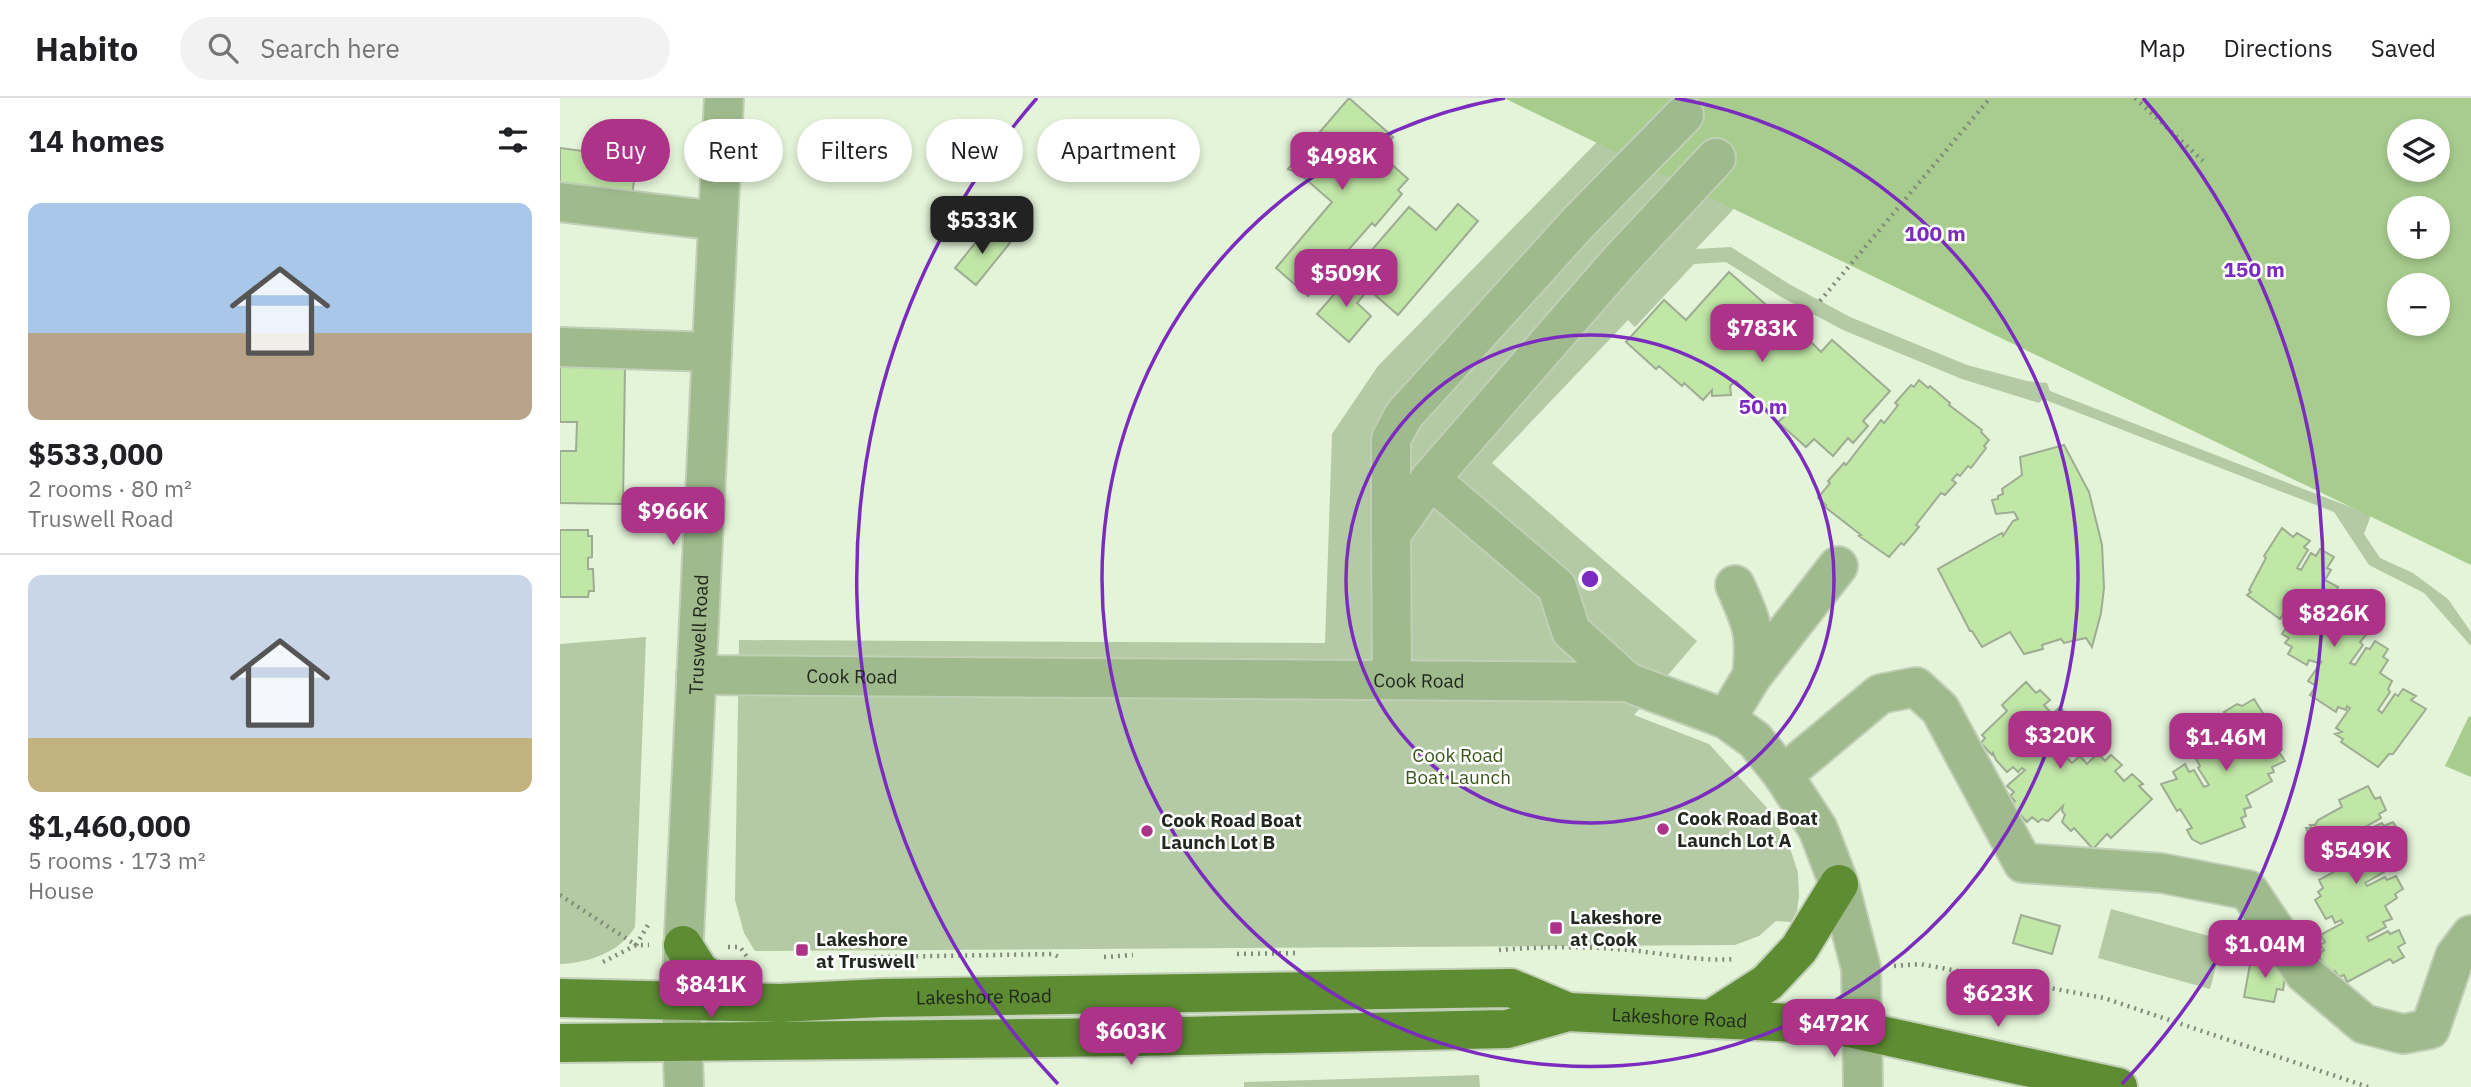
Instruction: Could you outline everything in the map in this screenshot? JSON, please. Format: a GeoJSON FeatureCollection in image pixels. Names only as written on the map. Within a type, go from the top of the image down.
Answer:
{"type":"FeatureCollection","features":[{"type":"Feature","properties":{"kind":"main road"},"geometry":{"type":"LineString","coordinates":[[1711,1019],[1768,983],[1799,950],[1839,884]]}},
{"type":"Feature","properties":{"kind":"main road"},"geometry":{"type":"LineString","coordinates":[[683,945],[700,972],[733,992],[762,1002]]}},
{"type":"Feature","properties":{"kind":"main road","name":"Lakeshore Road"},"geometry":{"type":"LineString","coordinates":[[560,999],[762,1002],[1511,988],[1568,1012]]}},
{"type":"Feature","properties":{"kind":"main road"},"geometry":{"type":"LineString","coordinates":[[1008,1038],[1010,996]]}},
{"type":"Feature","properties":{"kind":"main road","name":"Lakeshore Road"},"geometry":{"type":"LineString","coordinates":[[560,1043],[1507,1029],[1568,1012],[1835,1025],[2118,1087]]}},
{"type":"Feature","properties":{"kind":"street","name":"Truswell Road"},"geometry":{"type":"LineString","coordinates":[[684,1087],[681,1000],[683,945],[724,98]]}},
{"type":"Feature","properties":{"kind":"street"},"geometry":{"type":"LineString","coordinates":[[1392,680],[1391,439],[1404,415],[1578,223],[1684,115]]}},
{"type":"Feature","properties":{"kind":"street"},"geometry":{"type":"LineString","coordinates":[[1391,535],[1430,479],[1619,262],[1716,158]]}},
{"type":"Feature","properties":{"kind":"street"},"geometry":{"type":"LineString","coordinates":[[560,202],[718,221]]}},
{"type":"Feature","properties":{"kind":"street"},"geometry":{"type":"LineString","coordinates":[[560,347],[712,352]]}},
{"type":"Feature","properties":{"kind":"street"},"geometry":{"type":"LineString","coordinates":[[1430,479],[1557,587],[1571,631],[1627,682]]}},
{"type":"Feature","properties":{"kind":"street"},"geometry":{"type":"LineString","coordinates":[[1726,719],[1752,676],[1838,566]]}},
{"type":"Feature","properties":{"kind":"street"},"geometry":{"type":"LineString","coordinates":[[1735,585],[1753,628],[1755,646],[1752,676]]}},
{"type":"Feature","properties":{"kind":"street","name":"Cook Road"},"geometry":{"type":"LineString","coordinates":[[696,675],[1627,682],[1726,719],[1755,740],[1783,775],[1818,829],[1839,884],[1861,968],[1863,1087]]}},
{"type":"Feature","properties":{"kind":"street"},"geometry":{"type":"LineString","coordinates":[[1783,775],[1880,694],[1916,687],[1940,709],[2023,863],[2161,873],[2248,890],[2304,973],[2364,1024],[2403,1034],[2430,1029],[2455,956],[2471,935]]}},
{"type":"Feature","properties":{"kind":"path"},"geometry":{"type":"LineString","coordinates":[[1820,301],[1990,98]]}},
{"type":"Feature","properties":{"kind":"path"},"geometry":{"type":"LineString","coordinates":[[2135,98],[2203,161]]}},
{"type":"Feature","properties":{"kind":"path"},"geometry":{"type":"LineString","coordinates":[[560,895],[636,945]]}},
{"type":"Feature","properties":{"kind":"path"},"geometry":{"type":"LineString","coordinates":[[1861,968],[1920,964],[2104,998],[2368,1087]]}},
{"type":"Feature","properties":{"kind":"green space","name":"Cook Road Boat Launch"},"geometry":{"type":"Polygon","coordinates":[[[1640,98],[1838,98],[1696,249],[1731,247],[1789,284],[1850,317],[1967,365],[2027,381],[2047,383],[2050,391],[2371,515],[2364,534],[2380,558],[2413,573],[2448,599],[2471,632],[2471,646],[2424,593],[2369,565],[2334,512],[2043,399],[2039,403],[1962,379],[1843,330],[1781,297],[1726,262],[1694,264],[1635,327],[1628,320],[1492,463],[1697,641],[1634,715],[1709,744],[1768,809],[1790,848],[1798,873],[1797,911],[1791,922],[1776,921],[1759,936],[1735,945],[755,951],[744,933],[735,900],[739,640],[1325,643],[1332,434],[1378,366],[1640,98]]]}},
{"type":"Feature","properties":{"kind":"green space"},"geometry":{"type":"Polygon","coordinates":[[[646,637],[635,927],[621,943],[603,954],[560,964],[560,644],[646,637]]]}},
{"type":"Feature","properties":{"kind":"green space"},"geometry":{"type":"Polygon","coordinates":[[[2111,909],[2223,940],[2210,989],[2098,958],[2111,909]]]}},
{"type":"Feature","properties":{"kind":"green space"},"geometry":{"type":"Polygon","coordinates":[[[1479,1075],[1480,1087],[1244,1087],[1244,1082],[1479,1075]]]}},
{"type":"Feature","properties":{"kind":"shaded area"},"geometry":{"type":"Polygon","coordinates":[[[1504,98],[2471,98],[2471,565],[1504,98]]]}},
{"type":"Feature","properties":{"kind":"shaded area"},"geometry":{"type":"Polygon","coordinates":[[[2469,716],[2471,717],[2471,777],[2445,766],[2469,716]]]}},
{"type":"Feature","properties":{"kind":"building"},"geometry":{"type":"Polygon","coordinates":[[[1349,98],[1393,137],[1379,153],[1408,179],[1398,190],[1402,194],[1375,226],[1372,223],[1308,296],[1276,268],[1332,202],[1300,174],[1288,169],[1349,98]]]}},
{"type":"Feature","properties":{"kind":"building"},"geometry":{"type":"Polygon","coordinates":[[[560,148],[581,151],[581,182],[634,182],[632,196],[560,187],[560,148]]]}},
{"type":"Feature","properties":{"kind":"building"},"geometry":{"type":"Polygon","coordinates":[[[1458,204],[1478,221],[1398,315],[1351,274],[1409,207],[1436,230],[1458,204]]]}},
{"type":"Feature","properties":{"kind":"building"},"geometry":{"type":"Polygon","coordinates":[[[989,226],[1010,243],[976,285],[955,268],[989,226]]]}},
{"type":"Feature","properties":{"kind":"building"},"geometry":{"type":"Polygon","coordinates":[[[1729,272],[1782,319],[1785,316],[1821,352],[1832,340],[1890,391],[1863,421],[1868,426],[1853,443],[1848,438],[1833,456],[1814,439],[1806,447],[1778,422],[1786,415],[1774,404],[1768,411],[1764,407],[1762,410],[1736,381],[1730,386],[1731,395],[1712,396],[1712,390],[1703,400],[1659,366],[1656,369],[1626,342],[1664,300],[1686,320],[1729,272]]]}},
{"type":"Feature","properties":{"kind":"building"},"geometry":{"type":"Polygon","coordinates":[[[1351,275],[1368,290],[1357,303],[1371,316],[1349,342],[1317,314],[1351,275]]]}},
{"type":"Feature","properties":{"kind":"building"},"geometry":{"type":"Polygon","coordinates":[[[560,365],[625,366],[623,504],[560,503],[560,451],[576,451],[577,422],[560,422],[560,365]]]}},
{"type":"Feature","properties":{"kind":"building"},"geometry":{"type":"Polygon","coordinates":[[[1919,380],[1928,388],[1930,386],[1950,403],[1949,405],[1982,430],[1989,440],[1971,468],[1968,466],[1960,476],[1957,474],[1952,480],[1956,483],[1945,495],[1941,493],[1916,525],[1919,527],[1904,545],[1901,543],[1889,557],[1859,536],[1861,535],[1825,507],[1818,498],[1830,483],[1828,481],[1844,463],[1846,465],[1881,420],[1884,423],[1898,405],[1895,403],[1919,380]]]}},
{"type":"Feature","properties":{"kind":"building"},"geometry":{"type":"Polygon","coordinates":[[[2064,445],[2089,492],[2102,545],[2104,588],[2092,647],[2086,638],[2064,643],[2061,639],[2042,645],[2043,649],[2024,654],[2010,632],[1982,647],[1970,631],[1938,569],[2002,533],[2003,536],[2013,521],[2018,519],[2014,512],[1996,514],[1992,500],[1998,499],[1998,496],[2003,494],[2002,489],[2022,475],[2020,457],[2064,445]]]}},
{"type":"Feature","properties":{"kind":"building"},"geometry":{"type":"Polygon","coordinates":[[[2282,528],[2293,537],[2297,533],[2310,541],[2304,547],[2308,550],[2297,568],[2301,570],[2311,553],[2316,556],[2320,549],[2334,557],[2327,568],[2331,570],[2325,580],[2338,587],[2333,596],[2336,598],[2323,617],[2327,619],[2339,601],[2343,603],[2349,594],[2361,603],[2357,610],[2360,613],[2353,626],[2366,635],[2360,642],[2363,645],[2350,663],[2355,665],[2366,648],[2370,649],[2375,641],[2388,649],[2383,657],[2388,660],[2380,673],[2392,681],[2388,689],[2390,692],[2378,710],[2382,713],[2395,694],[2398,696],[2403,689],[2416,696],[2411,700],[2426,709],[2393,754],[2389,754],[2378,767],[2341,742],[2343,739],[2335,734],[2342,732],[2336,728],[2350,708],[2347,706],[2346,710],[2338,707],[2336,712],[2310,695],[2316,686],[2308,681],[2322,661],[2318,663],[2309,660],[2307,665],[2288,654],[2292,647],[2285,643],[2289,638],[2282,634],[2295,615],[2293,613],[2291,618],[2284,613],[2280,619],[2247,595],[2251,592],[2249,590],[2266,558],[2264,556],[2282,528]]]}},
{"type":"Feature","properties":{"kind":"building"},"geometry":{"type":"Polygon","coordinates":[[[560,530],[588,530],[588,536],[592,536],[592,557],[588,558],[588,569],[593,569],[594,591],[589,591],[588,597],[560,597],[560,530]]]}},
{"type":"Feature","properties":{"kind":"building"},"geometry":{"type":"Polygon","coordinates":[[[2026,682],[2036,693],[2040,690],[2050,700],[2044,705],[2052,714],[2060,707],[2070,718],[2065,723],[2074,733],[2066,741],[2071,747],[2063,754],[2072,763],[2080,756],[2087,764],[2098,753],[2105,761],[2111,755],[2122,765],[2115,771],[2124,781],[2132,774],[2143,784],[2139,786],[2152,799],[2111,838],[2107,834],[2093,849],[2074,828],[2071,831],[2062,822],[2065,815],[2063,806],[2048,821],[2042,819],[2038,822],[2032,817],[2027,822],[2011,805],[2015,801],[2010,796],[2014,792],[2007,786],[2025,770],[2022,768],[2018,772],[2013,767],[2007,772],[1993,753],[1992,755],[1981,743],[1985,738],[1982,735],[2007,711],[2002,705],[2026,682]]]}},
{"type":"Feature","properties":{"kind":"building"},"geometry":{"type":"Polygon","coordinates":[[[2254,699],[2271,726],[2268,728],[2282,749],[2279,752],[2285,761],[2272,767],[2274,772],[2268,774],[2272,781],[2246,796],[2251,807],[2244,809],[2246,816],[2241,818],[2245,827],[2201,844],[2192,839],[2187,830],[2192,828],[2180,809],[2177,811],[2161,784],[2177,779],[2173,772],[2185,764],[2189,772],[2194,770],[2204,787],[2209,785],[2198,768],[2200,766],[2195,757],[2200,751],[2196,739],[2207,734],[2201,726],[2214,719],[2218,726],[2223,724],[2233,741],[2237,739],[2227,722],[2230,719],[2224,712],[2237,704],[2242,706],[2254,699]]]}},
{"type":"Feature","properties":{"kind":"building"},"geometry":{"type":"Polygon","coordinates":[[[2368,786],[2375,799],[2380,797],[2386,810],[2379,814],[2381,818],[2363,828],[2365,831],[2382,823],[2384,826],[2393,822],[2400,834],[2393,839],[2396,843],[2383,852],[2390,865],[2382,868],[2384,872],[2365,883],[2367,886],[2385,877],[2387,880],[2396,876],[2403,889],[2395,894],[2397,898],[2385,906],[2392,919],[2383,922],[2386,927],[2367,937],[2369,941],[2388,931],[2390,934],[2399,930],[2405,943],[2398,947],[2404,957],[2393,963],[2390,959],[2347,982],[2344,975],[2339,977],[2335,971],[2329,974],[2318,955],[2324,950],[2320,945],[2325,942],[2320,935],[2343,923],[2341,920],[2335,923],[2332,916],[2326,919],[2315,900],[2321,896],[2318,892],[2323,888],[2319,880],[2339,869],[2339,866],[2333,868],[2329,862],[2322,865],[2306,828],[2312,828],[2310,825],[2315,825],[2318,820],[2342,807],[2339,800],[2368,786]]]}},
{"type":"Feature","properties":{"kind":"building"},"geometry":{"type":"Polygon","coordinates":[[[2021,915],[2060,926],[2052,954],[2013,943],[2021,915]]]}},
{"type":"Feature","properties":{"kind":"building"},"geometry":{"type":"Polygon","coordinates":[[[2251,959],[2287,965],[2283,990],[2277,989],[2274,1002],[2244,997],[2251,959]]]}},
{"type":"Feature","properties":{"kind":"place","name":"Cook Road Boat Launch Lot A"},"geometry":{"type":"Point","coordinates":[1663,829]}},
{"type":"Feature","properties":{"kind":"place","name":"Cook Road Boat Launch Lot B"},"geometry":{"type":"Point","coordinates":[1147,831]}},
{"type":"Feature","properties":{"kind":"place","name":"Lakeshore at Cook"},"geometry":{"type":"Point","coordinates":[1556,928]}},
{"type":"Feature","properties":{"kind":"place","name":"Lakeshore at Truswell"},"geometry":{"type":"Point","coordinates":[802,950]}}]}
